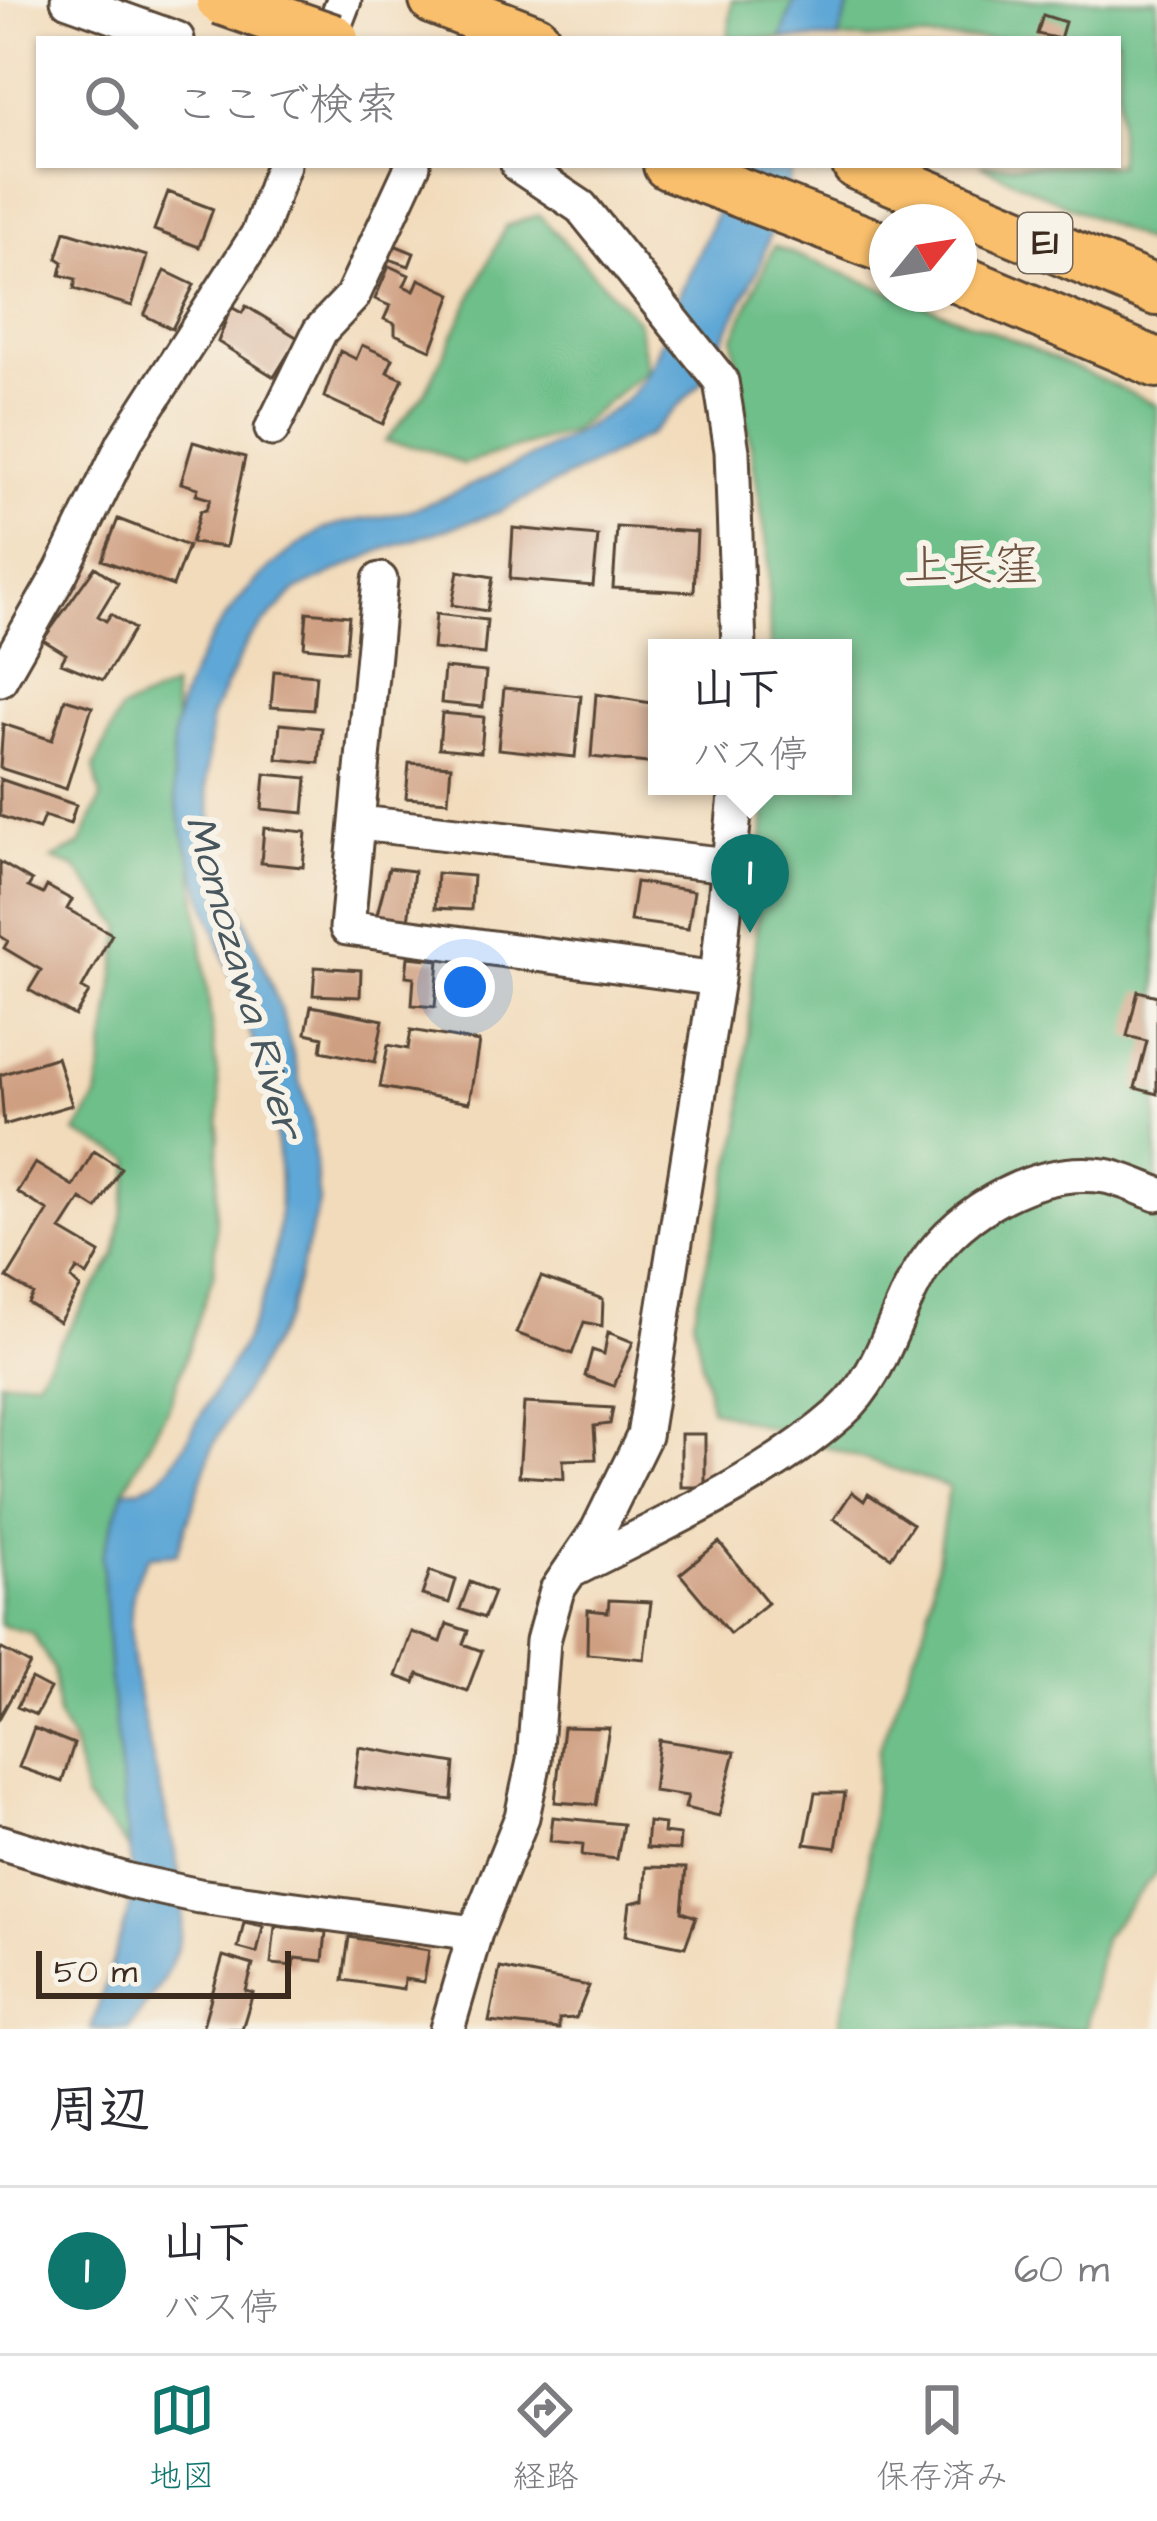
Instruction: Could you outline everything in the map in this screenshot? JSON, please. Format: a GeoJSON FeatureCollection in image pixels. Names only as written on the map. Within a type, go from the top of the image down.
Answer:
{"type":"FeatureCollection","features":[{"type":"Feature","properties":{"kind":"highway"},"geometry":{"type":"LineString","coordinates":[[221,0],[323,36]]}},
{"type":"Feature","properties":{"kind":"highway"},"geometry":{"type":"LineString","coordinates":[[434,0],[527,36]]}},
{"type":"Feature","properties":{"kind":"highway"},"geometry":{"type":"LineString","coordinates":[[676,168],[869,242]]}},
{"type":"Feature","properties":{"kind":"highway","name":"E1"},"geometry":{"type":"LineString","coordinates":[[865,168],[1157,291]]}},
{"type":"Feature","properties":{"kind":"highway","name":"E1"},"geometry":{"type":"LineString","coordinates":[[977,287],[1157,363]]}},
{"type":"Feature","properties":{"kind":"street"},"geometry":{"type":"LineString","coordinates":[[68,0],[168,36]]}},
{"type":"Feature","properties":{"kind":"street"},"geometry":{"type":"LineString","coordinates":[[333,36],[344,0]]}},
{"type":"Feature","properties":{"kind":"street"},"geometry":{"type":"LineString","coordinates":[[0,679],[61,572],[124,442],[259,233],[282,168]]}},
{"type":"Feature","properties":{"kind":"street"},"geometry":{"type":"LineString","coordinates":[[272,429],[320,331],[352,297],[412,168]]}},
{"type":"Feature","properties":{"kind":"street"},"geometry":{"type":"LineString","coordinates":[[522,168],[581,207],[721,381],[732,451],[739,639]]}},
{"type":"Feature","properties":{"kind":"street"},"geometry":{"type":"LineString","coordinates":[[380,580],[361,823],[347,928],[717,979]]}},
{"type":"Feature","properties":{"kind":"street"},"geometry":{"type":"LineString","coordinates":[[447,2029],[475,1933],[522,1817],[534,1762],[543,1641],[557,1590],[573,1570],[644,1436],[717,979],[736,795]]}},
{"type":"Feature","properties":{"kind":"street"},"geometry":{"type":"LineString","coordinates":[[361,823],[728,865]]}},
{"type":"Feature","properties":{"kind":"street"},"geometry":{"type":"LineString","coordinates":[[573,1570],[748,1478],[840,1413],[889,1343],[924,1265],[953,1231],[995,1199],[1039,1182],[1104,1176],[1157,1194]]}},
{"type":"Feature","properties":{"kind":"street"},"geometry":{"type":"LineString","coordinates":[[0,1842],[129,1881],[199,1896],[475,1933]]}},
{"type":"Feature","properties":{"kind":"green space"},"geometry":{"type":"Polygon","coordinates":[[[732,0],[1157,0],[1157,247],[986,168],[1121,168],[1121,36],[728,36],[732,0]]]}},
{"type":"Feature","properties":{"kind":"green space"},"geometry":{"type":"Polygon","coordinates":[[[539,215],[638,321],[647,370],[571,432],[463,464],[428,449],[385,442],[425,393],[506,226],[539,215]]]}},
{"type":"Feature","properties":{"kind":"green space"},"geometry":{"type":"Polygon","coordinates":[[[774,246],[869,283],[869,312],[942,312],[1157,405],[1157,1871],[1103,1938],[1086,2029],[838,2029],[862,1930],[878,1751],[927,1621],[949,1487],[711,1409],[693,1318],[741,1127],[766,795],[852,795],[852,639],[770,639],[768,551],[733,339],[774,246]]]}},
{"type":"Feature","properties":{"kind":"green space"},"geometry":{"type":"Polygon","coordinates":[[[172,687],[220,1100],[214,1273],[170,1404],[124,1490],[134,1855],[85,1799],[74,1744],[58,1718],[53,1669],[32,1633],[0,1625],[0,1381],[37,1379],[115,1256],[132,1160],[76,1133],[97,1098],[122,927],[75,867],[52,859],[80,845],[101,798],[94,768],[120,711],[172,687]]]}},
{"type":"Feature","properties":{"kind":"water"},"geometry":{"type":"Polygon","coordinates":[[[794,0],[851,0],[839,36],[782,36],[794,0]]]}},
{"type":"Feature","properties":{"kind":"water","name":"Momozawa River"},"geometry":{"type":"Polygon","coordinates":[[[735,168],[793,168],[758,269],[702,382],[649,435],[499,512],[382,550],[295,591],[248,640],[211,717],[206,786],[216,844],[281,1010],[312,1125],[319,1203],[287,1317],[213,1445],[177,1554],[150,1556],[134,1588],[131,1630],[136,1680],[181,1886],[182,1924],[169,1967],[128,2029],[91,2029],[134,1893],[110,1680],[102,1556],[124,1490],[152,1483],[172,1464],[243,1342],[272,1265],[280,1213],[271,1110],[181,826],[172,763],[179,710],[190,679],[223,620],[293,549],[329,527],[407,511],[490,477],[589,425],[631,394],[654,360],[735,168]]]}},
{"type":"Feature","properties":{"kind":"building"},"geometry":{"type":"Polygon","coordinates":[[[1043,15],[1065,22],[1061,36],[1037,34],[1043,15]]]}},
{"type":"Feature","properties":{"kind":"building"},"geometry":{"type":"Polygon","coordinates":[[[168,192],[213,209],[199,247],[154,230],[168,192]]]}},
{"type":"Feature","properties":{"kind":"building"},"geometry":{"type":"Polygon","coordinates":[[[65,231],[147,256],[132,306],[74,289],[76,279],[60,275],[63,262],[57,258],[65,231]]]}},
{"type":"Feature","properties":{"kind":"building"},"geometry":{"type":"Polygon","coordinates":[[[394,245],[414,253],[409,266],[389,259],[394,245]]]}},
{"type":"Feature","properties":{"kind":"building"},"geometry":{"type":"Polygon","coordinates":[[[389,266],[409,275],[404,286],[414,291],[419,279],[452,294],[431,350],[395,334],[395,324],[384,319],[390,306],[375,299],[389,266]]]}},
{"type":"Feature","properties":{"kind":"building"},"geometry":{"type":"Polygon","coordinates":[[[165,271],[194,285],[172,329],[144,315],[165,271]]]}},
{"type":"Feature","properties":{"kind":"building"},"geometry":{"type":"Polygon","coordinates":[[[246,306],[298,338],[274,377],[218,342],[231,307],[242,313],[246,306]]]}},
{"type":"Feature","properties":{"kind":"building"},"geometry":{"type":"Polygon","coordinates":[[[362,345],[393,359],[387,372],[403,379],[383,424],[324,397],[340,351],[356,359],[362,345]]]}},
{"type":"Feature","properties":{"kind":"building"},"geometry":{"type":"Polygon","coordinates":[[[193,442],[245,457],[226,547],[191,543],[200,511],[206,510],[210,499],[196,495],[198,488],[181,483],[193,442]]]}},
{"type":"Feature","properties":{"kind":"building"},"geometry":{"type":"Polygon","coordinates":[[[118,519],[188,546],[173,586],[102,560],[118,519]]]}},
{"type":"Feature","properties":{"kind":"building"},"geometry":{"type":"Polygon","coordinates":[[[617,527],[697,532],[694,592],[613,588],[617,527]]]}},
{"type":"Feature","properties":{"kind":"building"},"geometry":{"type":"Polygon","coordinates":[[[513,528],[598,536],[593,586],[510,579],[513,528]]]}},
{"type":"Feature","properties":{"kind":"building"},"geometry":{"type":"Polygon","coordinates":[[[95,567],[118,583],[98,616],[106,621],[111,614],[134,629],[103,680],[61,663],[66,654],[43,640],[95,567]]]}},
{"type":"Feature","properties":{"kind":"building"},"geometry":{"type":"Polygon","coordinates":[[[458,571],[493,577],[487,611],[452,605],[458,571]]]}},
{"type":"Feature","properties":{"kind":"building"},"geometry":{"type":"Polygon","coordinates":[[[307,612],[349,616],[346,651],[304,647],[307,612]]]}},
{"type":"Feature","properties":{"kind":"building"},"geometry":{"type":"Polygon","coordinates":[[[436,614],[487,620],[484,654],[433,649],[436,614]]]}},
{"type":"Feature","properties":{"kind":"building"},"geometry":{"type":"Polygon","coordinates":[[[444,668],[486,672],[483,707],[441,703],[444,668]]]}},
{"type":"Feature","properties":{"kind":"building"},"geometry":{"type":"Polygon","coordinates":[[[274,671],[316,675],[313,710],[271,707],[274,671]]]}},
{"type":"Feature","properties":{"kind":"building"},"geometry":{"type":"Polygon","coordinates":[[[504,688],[581,696],[575,757],[498,749],[504,688]]]}},
{"type":"Feature","properties":{"kind":"building"},"geometry":{"type":"Polygon","coordinates":[[[596,694],[648,703],[648,763],[591,757],[596,694]]]}},
{"type":"Feature","properties":{"kind":"building"},"geometry":{"type":"Polygon","coordinates":[[[65,699],[92,707],[66,789],[0,768],[3,724],[52,740],[65,699]]]}},
{"type":"Feature","properties":{"kind":"building"},"geometry":{"type":"Polygon","coordinates":[[[442,713],[484,717],[481,752],[439,748],[442,713]]]}},
{"type":"Feature","properties":{"kind":"building"},"geometry":{"type":"Polygon","coordinates":[[[280,724],[322,728],[319,763],[277,759],[280,724]]]}},
{"type":"Feature","properties":{"kind":"building"},"geometry":{"type":"Polygon","coordinates":[[[409,763],[451,766],[448,801],[406,798],[409,763]]]}},
{"type":"Feature","properties":{"kind":"building"},"geometry":{"type":"Polygon","coordinates":[[[265,774],[307,778],[304,813],[262,809],[265,774]]]}},
{"type":"Feature","properties":{"kind":"building"},"geometry":{"type":"Polygon","coordinates":[[[0,779],[76,805],[70,824],[44,816],[39,829],[0,816],[0,779]]]}},
{"type":"Feature","properties":{"kind":"building"},"geometry":{"type":"Polygon","coordinates":[[[264,828],[306,832],[303,867],[261,863],[264,828]]]}},
{"type":"Feature","properties":{"kind":"building"},"geometry":{"type":"Polygon","coordinates":[[[0,862],[32,881],[28,887],[43,894],[47,886],[72,900],[67,909],[112,934],[82,988],[89,992],[75,1016],[29,990],[41,970],[4,948],[8,941],[0,936],[0,862]]]}},
{"type":"Feature","properties":{"kind":"building"},"geometry":{"type":"Polygon","coordinates":[[[389,868],[414,871],[408,922],[376,918],[389,868]]]}},
{"type":"Feature","properties":{"kind":"building"},"geometry":{"type":"Polygon","coordinates":[[[437,873],[473,876],[471,910],[435,908],[437,873]]]}},
{"type":"Feature","properties":{"kind":"building"},"geometry":{"type":"Polygon","coordinates":[[[636,882],[694,891],[688,929],[630,921],[636,882]]]}},
{"type":"Feature","properties":{"kind":"building"},"geometry":{"type":"Polygon","coordinates":[[[408,957],[439,960],[435,1007],[412,1005],[414,977],[406,976],[408,957]]]}},
{"type":"Feature","properties":{"kind":"building"},"geometry":{"type":"Polygon","coordinates":[[[315,967],[361,970],[360,997],[313,995],[315,967]]]}},
{"type":"Feature","properties":{"kind":"building"},"geometry":{"type":"Polygon","coordinates":[[[1138,991],[1157,996],[1157,1094],[1135,1088],[1147,1041],[1127,1036],[1138,991]]]}},
{"type":"Feature","properties":{"kind":"building"},"geometry":{"type":"Polygon","coordinates":[[[311,1006],[383,1020],[375,1062],[321,1051],[323,1037],[306,1033],[311,1006]]]}},
{"type":"Feature","properties":{"kind":"building"},"geometry":{"type":"Polygon","coordinates":[[[411,1030],[479,1042],[469,1103],[380,1087],[388,1045],[408,1049],[411,1030]]]}},
{"type":"Feature","properties":{"kind":"building"},"geometry":{"type":"Polygon","coordinates":[[[57,1057],[72,1105],[4,1125],[0,1075],[57,1057]]]}},
{"type":"Feature","properties":{"kind":"building"},"geometry":{"type":"Polygon","coordinates":[[[94,1151],[121,1168],[97,1209],[81,1199],[61,1230],[100,1253],[87,1276],[77,1269],[71,1279],[80,1288],[59,1322],[28,1303],[33,1294],[7,1278],[48,1211],[17,1192],[35,1163],[73,1186],[94,1151]]]}},
{"type":"Feature","properties":{"kind":"building"},"geometry":{"type":"Polygon","coordinates":[[[541,1277],[603,1299],[602,1326],[584,1322],[572,1354],[516,1333],[541,1277]]]}},
{"type":"Feature","properties":{"kind":"building"},"geometry":{"type":"Polygon","coordinates":[[[608,1332],[633,1342],[614,1386],[585,1376],[592,1350],[604,1354],[608,1332]]]}},
{"type":"Feature","properties":{"kind":"building"},"geometry":{"type":"Polygon","coordinates":[[[524,1403],[613,1408],[610,1424],[594,1426],[596,1459],[563,1460],[564,1479],[519,1476],[524,1403]]]}},
{"type":"Feature","properties":{"kind":"building"},"geometry":{"type":"Polygon","coordinates":[[[681,1434],[705,1434],[705,1487],[681,1487],[681,1434]]]}},
{"type":"Feature","properties":{"kind":"building"},"geometry":{"type":"Polygon","coordinates":[[[852,1492],[864,1501],[868,1494],[913,1524],[891,1557],[834,1519],[852,1492]]]}},
{"type":"Feature","properties":{"kind":"building"},"geometry":{"type":"Polygon","coordinates":[[[719,1542],[768,1603],[730,1634],[680,1574],[719,1542]]]}},
{"type":"Feature","properties":{"kind":"building"},"geometry":{"type":"Polygon","coordinates":[[[430,1571],[456,1580],[449,1603],[422,1595],[430,1571]]]}},
{"type":"Feature","properties":{"kind":"building"},"geometry":{"type":"Polygon","coordinates":[[[470,1582],[494,1592],[484,1618],[460,1609],[470,1582]]]}},
{"type":"Feature","properties":{"kind":"building"},"geometry":{"type":"Polygon","coordinates":[[[609,1600],[651,1602],[644,1659],[587,1654],[588,1610],[608,1612],[609,1600]]]}},
{"type":"Feature","properties":{"kind":"building"},"geometry":{"type":"Polygon","coordinates":[[[447,1624],[468,1631],[463,1644],[482,1651],[467,1691],[418,1674],[415,1683],[396,1676],[412,1632],[441,1642],[447,1624]]]}},
{"type":"Feature","properties":{"kind":"building"},"geometry":{"type":"Polygon","coordinates":[[[0,1652],[30,1664],[0,1717],[0,1652]]]}},
{"type":"Feature","properties":{"kind":"building"},"geometry":{"type":"Polygon","coordinates":[[[31,1679],[50,1689],[36,1715],[17,1707],[31,1679]]]}},
{"type":"Feature","properties":{"kind":"building"},"geometry":{"type":"Polygon","coordinates":[[[563,1727],[609,1728],[596,1805],[555,1802],[563,1727]]]}},
{"type":"Feature","properties":{"kind":"building"},"geometry":{"type":"Polygon","coordinates":[[[34,1728],[74,1744],[62,1782],[19,1767],[34,1728]]]}},
{"type":"Feature","properties":{"kind":"building"},"geometry":{"type":"Polygon","coordinates":[[[659,1740],[735,1752],[719,1816],[685,1808],[688,1796],[653,1791],[659,1740]]]}},
{"type":"Feature","properties":{"kind":"building"},"geometry":{"type":"Polygon","coordinates":[[[359,1747],[455,1763],[452,1800],[354,1787],[359,1747]]]}},
{"type":"Feature","properties":{"kind":"building"},"geometry":{"type":"Polygon","coordinates":[[[815,1793],[845,1793],[836,1848],[805,1844],[815,1793]]]}},
{"type":"Feature","properties":{"kind":"building"},"geometry":{"type":"Polygon","coordinates":[[[553,1817],[623,1824],[617,1859],[582,1855],[583,1844],[550,1841],[553,1817]]]}},
{"type":"Feature","properties":{"kind":"building"},"geometry":{"type":"Polygon","coordinates":[[[648,1822],[664,1824],[663,1833],[680,1835],[679,1850],[646,1848],[648,1822]]]}},
{"type":"Feature","properties":{"kind":"building"},"geometry":{"type":"Polygon","coordinates":[[[646,1867],[686,1868],[682,1912],[696,1917],[685,1947],[626,1935],[630,1903],[644,1900],[646,1867]]]}},
{"type":"Feature","properties":{"kind":"building"},"geometry":{"type":"Polygon","coordinates":[[[244,1922],[263,1926],[257,1953],[238,1948],[244,1922]]]}},
{"type":"Feature","properties":{"kind":"building"},"geometry":{"type":"Polygon","coordinates":[[[275,1926],[326,1932],[323,1961],[295,1958],[294,1966],[271,1964],[275,1926]]]}},
{"type":"Feature","properties":{"kind":"building"},"geometry":{"type":"Polygon","coordinates":[[[349,1937],[429,1950],[424,1982],[404,1979],[403,1989],[343,1980],[349,1937]]]}},
{"type":"Feature","properties":{"kind":"building"},"geometry":{"type":"Polygon","coordinates":[[[223,1956],[253,1965],[246,1991],[253,1993],[242,2029],[202,2029],[223,1956]]]}},
{"type":"Feature","properties":{"kind":"building"},"geometry":{"type":"Polygon","coordinates":[[[500,1968],[589,1986],[576,2018],[559,2019],[559,2029],[489,2022],[500,1968]]]}},
{"type":"Feature","properties":{"kind":"place","name":"山下"},"geometry":{"type":"Point","coordinates":[750,933]}},
{"type":"Feature","properties":{"kind":"district","name":"上長窪"},"geometry":{"type":"Point","coordinates":[971,567]}}]}
